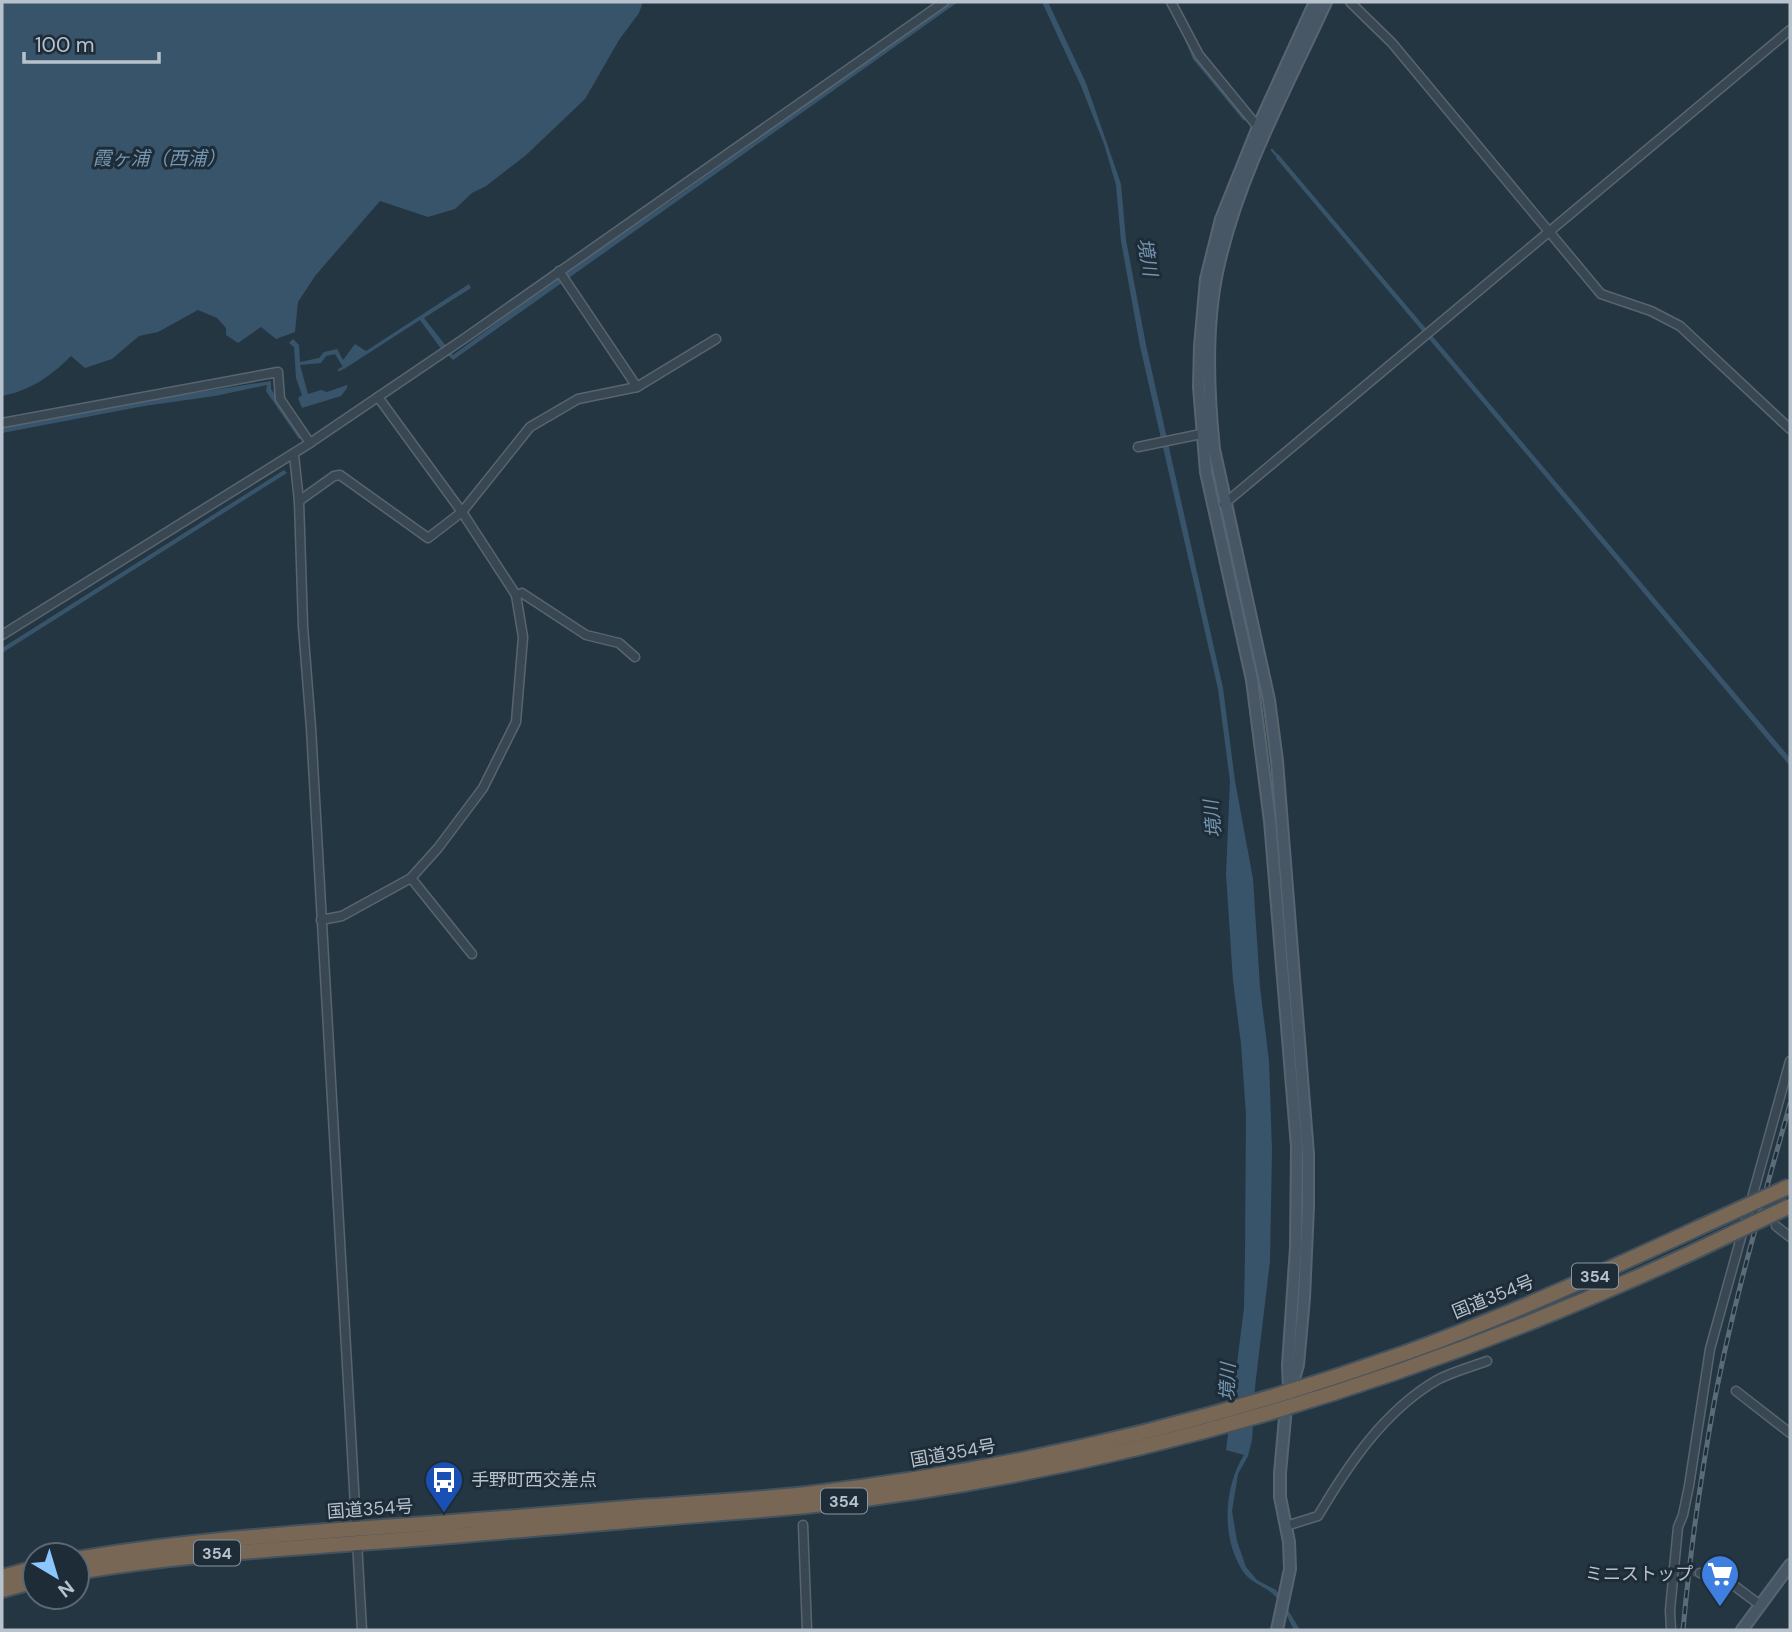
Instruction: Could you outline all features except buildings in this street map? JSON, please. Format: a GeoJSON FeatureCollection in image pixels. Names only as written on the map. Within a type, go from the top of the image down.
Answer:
{"type":"FeatureCollection","features":[{"type":"Feature","properties":{"kind":"highway","name":"国道354号"},"geometry":{"type":"LineString","coordinates":[[91,1569],[131,1562],[357,1536],[803,1494],[958,1473],[1087,1447],[1268,1398],[1408,1352],[1593,1276],[1790,1186]]}},
{"type":"Feature","properties":{"kind":"highway","name":"国道354号"},"geometry":{"type":"LineString","coordinates":[[91,1557],[240,1537],[357,1536],[805,1506],[962,1484],[1087,1458],[1267,1414],[1476,1343],[1600,1295],[1790,1206]]}},
{"type":"Feature","properties":{"kind":"highway"},"geometry":{"type":"LineString","coordinates":[[2,1577],[21,1572]]}},
{"type":"Feature","properties":{"kind":"highway"},"geometry":{"type":"LineString","coordinates":[[2,1590],[21,1585]]}},
{"type":"Feature","properties":{"kind":"street"},"geometry":{"type":"LineString","coordinates":[[2,635],[294,455],[944,2]]}},
{"type":"Feature","properties":{"kind":"street"},"geometry":{"type":"LineString","coordinates":[[1171,2],[1199,55],[1258,127]]}},
{"type":"Feature","properties":{"kind":"street"},"geometry":{"type":"LineString","coordinates":[[1289,1391],[1288,1365],[1296,1247],[1297,1147],[1281,947],[1259,717],[1214,512],[1201,434],[1200,346],[1206,279],[1221,219],[1258,127],[1315,2]]}},
{"type":"Feature","properties":{"kind":"street"},"geometry":{"type":"LineString","coordinates":[[1277,1630],[1291,1556],[1280,1483],[1286,1407],[1298,1365],[1305,1285],[1308,1207],[1304,1096],[1269,700],[1214,449],[1210,412],[1210,336],[1217,270],[1232,214],[1326,2]]}},
{"type":"Feature","properties":{"kind":"street"},"geometry":{"type":"LineString","coordinates":[[1350,2],[1392,43],[1601,294],[1680,326],[1790,429]]}},
{"type":"Feature","properties":{"kind":"street"},"geometry":{"type":"LineString","coordinates":[[1214,512],[1790,30]]}},
{"type":"Feature","properties":{"kind":"street"},"geometry":{"type":"LineString","coordinates":[[559,271],[637,387]]}},
{"type":"Feature","properties":{"kind":"street"},"geometry":{"type":"LineString","coordinates":[[299,501],[334,476],[340,475],[428,538],[461,512],[530,427],[578,399],[637,387],[716,339]]}},
{"type":"Feature","properties":{"kind":"street"},"geometry":{"type":"LineString","coordinates":[[2,423],[278,372],[280,399],[310,443]]}},
{"type":"Feature","properties":{"kind":"street"},"geometry":{"type":"LineString","coordinates":[[321,920],[342,916],[411,878],[439,848],[482,788],[516,722],[523,637],[516,595],[461,512],[378,397]]}},
{"type":"Feature","properties":{"kind":"street"},"geometry":{"type":"LineString","coordinates":[[1140,447],[1201,434]]}},
{"type":"Feature","properties":{"kind":"street"},"geometry":{"type":"LineString","coordinates":[[294,455],[299,501],[303,626],[362,1630]]}},
{"type":"Feature","properties":{"kind":"street"},"geometry":{"type":"LineString","coordinates":[[516,595],[522,593],[586,635],[619,643],[635,657]]}},
{"type":"Feature","properties":{"kind":"street"},"geometry":{"type":"LineString","coordinates":[[411,878],[472,954]]}},
{"type":"Feature","properties":{"kind":"street"},"geometry":{"type":"LineString","coordinates":[[1671,1630],[1678,1527],[1689,1486],[1710,1349],[1790,1061]]}},
{"type":"Feature","properties":{"kind":"street"},"geometry":{"type":"LineString","coordinates":[[1776,1226],[1790,1237]]}},
{"type":"Feature","properties":{"kind":"street"},"geometry":{"type":"LineString","coordinates":[[1286,1526],[1318,1516],[1337,1483],[1362,1449],[1418,1392],[1440,1378],[1487,1361]]}},
{"type":"Feature","properties":{"kind":"street"},"geometry":{"type":"LineString","coordinates":[[1735,1391],[1790,1433]]}},
{"type":"Feature","properties":{"kind":"street"},"geometry":{"type":"LineString","coordinates":[[803,1525],[807,1630]]}},
{"type":"Feature","properties":{"kind":"street"},"geometry":{"type":"LineString","coordinates":[[1742,1630],[1790,1565]]}},
{"type":"Feature","properties":{"kind":"street"},"geometry":{"type":"LineString","coordinates":[[1700,1573],[1720,1576],[1760,1605]]}},
{"type":"Feature","properties":{"kind":"water","name":"霞ヶ浦（西浦）"},"geometry":{"type":"Polygon","coordinates":[[[2,2],[643,2],[639,13],[619,40],[585,99],[525,156],[486,186],[472,193],[455,209],[428,217],[380,201],[315,276],[298,302],[295,332],[276,339],[261,327],[238,343],[226,335],[226,328],[217,318],[198,310],[158,332],[139,336],[112,359],[85,368],[71,356],[40,382],[2,396],[2,2]]]}},
{"type":"Feature","properties":{"kind":"water"},"geometry":{"type":"Polygon","coordinates":[[[950,2],[958,2],[453,360],[420,320],[344,369],[335,354],[326,356],[321,363],[300,365],[308,394],[321,390],[327,392],[347,385],[341,396],[302,408],[298,398],[302,395],[296,378],[294,347],[289,343],[293,339],[299,345],[300,362],[319,358],[324,352],[337,349],[343,360],[355,344],[366,351],[469,284],[471,288],[424,318],[453,355],[559,277],[950,2]]]}},
{"type":"Feature","properties":{"kind":"water"},"geometry":{"type":"Polygon","coordinates":[[[1042,2],[1048,2],[1086,83],[1121,184],[1126,240],[1146,345],[1223,688],[1235,781],[1253,879],[1260,987],[1269,1061],[1272,1150],[1270,1261],[1255,1387],[1252,1440],[1248,1456],[1238,1474],[1232,1511],[1237,1541],[1246,1567],[1257,1580],[1276,1590],[1300,1630],[1294,1630],[1275,1596],[1242,1570],[1235,1557],[1228,1527],[1232,1482],[1244,1455],[1226,1450],[1244,1308],[1246,1115],[1226,874],[1230,781],[1218,689],[1140,346],[1121,241],[1116,185],[1104,144],[1081,86],[1042,2]]]}},
{"type":"Feature","properties":{"kind":"water"},"geometry":{"type":"Polygon","coordinates":[[[1189,38],[1247,117],[1244,121],[1193,59],[1185,40],[1189,38]]]}},
{"type":"Feature","properties":{"kind":"water"},"geometry":{"type":"Polygon","coordinates":[[[1278,154],[1790,758],[1790,766],[1276,158],[1278,154]]]}},
{"type":"Feature","properties":{"kind":"water"},"geometry":{"type":"Polygon","coordinates":[[[271,381],[271,389],[304,437],[299,439],[266,391],[267,385],[2,433],[2,428],[143,401],[271,381]]]}},
{"type":"Feature","properties":{"kind":"water"},"geometry":{"type":"Polygon","coordinates":[[[284,470],[287,473],[2,653],[2,648],[284,470]]]}},
{"type":"Feature","properties":{"kind":"waterway"},"geometry":{"type":"LineString","coordinates":[[1272,150],[1278,157]]}},
{"type":"Feature","properties":{"kind":"waterway"},"geometry":{"type":"LineString","coordinates":[[339,370],[346,366]]}},
{"type":"Feature","properties":{"kind":"tunnel"},"geometry":{"type":"LineString","coordinates":[[1681,1571],[1700,1573]]}},
{"type":"Feature","properties":{"kind":"railway"},"geometry":{"type":"LineString","coordinates":[[1683,1630],[1696,1514],[1715,1398],[1740,1287],[1790,1104]]}},
{"type":"Feature","properties":{"kind":"place","name":"手野町西交差点"},"geometry":{"type":"Point","coordinates":[444,1514]}},
{"type":"Feature","properties":{"kind":"place","name":"ミニストップ"},"geometry":{"type":"Point","coordinates":[1720,1608]}},
{"type":"Feature","properties":{"kind":"water label","name":"境川"},"geometry":{"type":"Point","coordinates":[1148,257]}},
{"type":"Feature","properties":{"kind":"water label","name":"境川"},"geometry":{"type":"Point","coordinates":[1212,819]}},
{"type":"Feature","properties":{"kind":"water label","name":"境川"},"geometry":{"type":"Point","coordinates":[1227,1382]}}]}
